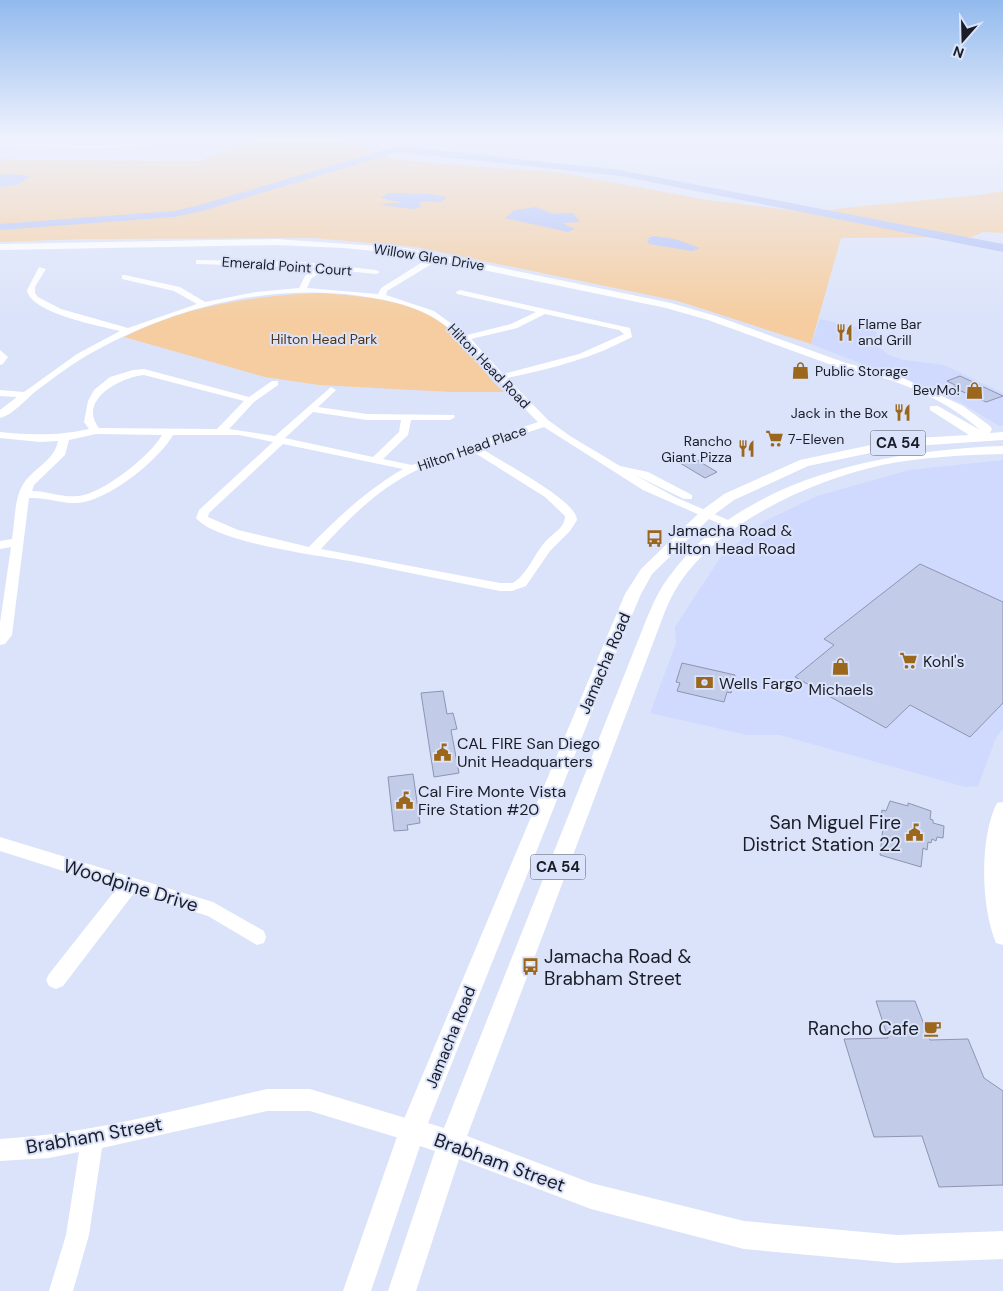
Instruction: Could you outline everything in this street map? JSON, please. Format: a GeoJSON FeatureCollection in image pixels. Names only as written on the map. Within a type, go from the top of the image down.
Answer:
{"type":"FeatureCollection","features":[{"type":"Feature","properties":{"kind":"main road","name":"Willow Glen Drive"},"geometry":{"type":"LineString","coordinates":[[0,247],[276,242],[361,246],[442,257],[668,304],[712,318],[844,366],[851,373],[919,400],[954,420],[964,430],[982,436],[999,450]]}},
{"type":"Feature","properties":{"kind":"main road","name":"Jamacha Road"},"geometry":{"type":"LineString","coordinates":[[356,1291],[412,1131],[633,594],[646,572],[706,514],[730,497],[804,463],[899,443],[1003,436]]}},
{"type":"Feature","properties":{"kind":"main road","name":"Jamacha Road"},"geometry":{"type":"LineString","coordinates":[[402,1291],[451,1143],[667,592],[683,570],[707,543],[747,513],[800,489],[867,465],[908,457],[999,450]]}},
{"type":"Feature","properties":{"kind":"main road","name":"Brabham Street"},"geometry":{"type":"LineString","coordinates":[[412,1131],[451,1143],[591,1196],[744,1235],[897,1249],[1003,1245]]}},
{"type":"Feature","properties":{"kind":"street"},"geometry":{"type":"LineString","coordinates":[[381,297],[394,292],[436,264],[442,257]]}},
{"type":"Feature","properties":{"kind":"street","name":"Emerald Point Court"},"geometry":{"type":"LineString","coordinates":[[199,262],[323,266],[376,272]]}},
{"type":"Feature","properties":{"kind":"street"},"geometry":{"type":"LineString","coordinates":[[302,290],[308,278],[323,266]]}},
{"type":"Feature","properties":{"kind":"street"},"geometry":{"type":"LineString","coordinates":[[42,269],[31,288],[31,295],[35,300],[51,308],[128,331]]}},
{"type":"Feature","properties":{"kind":"street"},"geometry":{"type":"LineString","coordinates":[[125,277],[176,289],[203,304]]}},
{"type":"Feature","properties":{"kind":"street","name":"Hilton Head Road"},"geometry":{"type":"LineString","coordinates":[[0,415],[68,364],[128,331],[203,304],[247,295],[302,290],[349,292],[381,297],[430,312],[447,322],[545,423],[636,481],[693,510],[731,525]]}},
{"type":"Feature","properties":{"kind":"street"},"geometry":{"type":"LineString","coordinates":[[460,292],[621,328],[627,330],[629,335],[614,343],[550,366],[500,377]]}},
{"type":"Feature","properties":{"kind":"street"},"geometry":{"type":"LineString","coordinates":[[464,338],[514,326],[546,310]]}},
{"type":"Feature","properties":{"kind":"street"},"geometry":{"type":"LineString","coordinates":[[0,353],[3,357],[0,362]]}},
{"type":"Feature","properties":{"kind":"street"},"geometry":{"type":"LineString","coordinates":[[96,431],[89,422],[92,402],[97,393],[115,377],[132,372],[144,372],[251,400]]}},
{"type":"Feature","properties":{"kind":"street"},"geometry":{"type":"LineString","coordinates":[[220,432],[251,400],[275,383]]}},
{"type":"Feature","properties":{"kind":"street"},"geometry":{"type":"LineString","coordinates":[[331,390],[203,512],[202,518],[215,528],[312,551],[494,586],[518,586],[524,582],[544,550],[569,526],[572,515],[535,485],[497,464],[474,448]]}},
{"type":"Feature","properties":{"kind":"street"},"geometry":{"type":"LineString","coordinates":[[0,393],[22,398]]}},
{"type":"Feature","properties":{"kind":"street"},"geometry":{"type":"LineString","coordinates":[[0,398],[22,398]]}},
{"type":"Feature","properties":{"kind":"street"},"geometry":{"type":"LineString","coordinates":[[312,409],[367,417],[450,417]]}},
{"type":"Feature","properties":{"kind":"street"},"geometry":{"type":"LineString","coordinates":[[376,460],[404,433],[406,418]]}},
{"type":"Feature","properties":{"kind":"street","name":"Hilton Head Place"},"geometry":{"type":"LineString","coordinates":[[312,551],[339,522],[376,491],[413,468],[427,461],[474,448],[545,423]]}},
{"type":"Feature","properties":{"kind":"street"},"geometry":{"type":"LineString","coordinates":[[0,435],[40,439],[64,438],[96,431],[240,432],[413,468]]}},
{"type":"Feature","properties":{"kind":"street"},"geometry":{"type":"LineString","coordinates":[[24,496],[40,493],[76,500],[94,497],[105,491],[164,443],[169,432]]}},
{"type":"Feature","properties":{"kind":"street"},"geometry":{"type":"LineString","coordinates":[[0,640],[5,635],[24,496],[29,484],[61,453],[64,438]]}},
{"type":"Feature","properties":{"kind":"street"},"geometry":{"type":"LineString","coordinates":[[0,545],[18,542]]}},
{"type":"Feature","properties":{"kind":"street"},"geometry":{"type":"LineString","coordinates":[[1003,808],[994,863],[997,917],[1003,937]]}},
{"type":"Feature","properties":{"kind":"street","name":"Woodpine Drive"},"geometry":{"type":"LineString","coordinates":[[0,844],[213,910],[258,938]]}},
{"type":"Feature","properties":{"kind":"street"},"geometry":{"type":"LineString","coordinates":[[56,980],[130,885]]}},
{"type":"Feature","properties":{"kind":"street","name":"Brabham Street"},"geometry":{"type":"LineString","coordinates":[[0,1150],[49,1147],[92,1139],[268,1100],[310,1100],[412,1131]]}},
{"type":"Feature","properties":{"kind":"street"},"geometry":{"type":"LineString","coordinates":[[61,1291],[79,1229],[92,1139]]}},
{"type":"Feature","properties":{"kind":"shaded area"},"geometry":{"type":"Polygon","coordinates":[[[382,198],[446,199],[440,202],[423,201],[419,204],[421,207],[413,209],[381,205],[403,203],[382,198]]]}},
{"type":"Feature","properties":{"kind":"shaded area"},"geometry":{"type":"Polygon","coordinates":[[[536,207],[554,214],[573,213],[580,222],[562,223],[575,229],[568,232],[505,218],[515,210],[536,207]]]}},
{"type":"Feature","properties":{"kind":"shaded area"},"geometry":{"type":"Polygon","coordinates":[[[654,236],[675,239],[700,248],[692,251],[649,244],[647,241],[651,239],[646,239],[654,236]]]}},
{"type":"Feature","properties":{"kind":"shaded area"},"geometry":{"type":"Polygon","coordinates":[[[820,319],[876,331],[880,348],[889,355],[904,360],[944,365],[1003,393],[1003,426],[999,426],[960,402],[811,344],[820,319]]]}},
{"type":"Feature","properties":{"kind":"shaded area"},"geometry":{"type":"Polygon","coordinates":[[[1003,460],[1003,729],[996,738],[978,786],[965,787],[780,735],[747,735],[650,713],[676,643],[675,627],[722,555],[767,520],[817,496],[909,470],[1003,460]]]}},
{"type":"Feature","properties":{"kind":"green space"},"geometry":{"type":"Polygon","coordinates":[[[0,198],[698,198],[812,213],[843,208],[945,198],[1003,198],[1003,233],[983,232],[972,237],[841,238],[811,344],[678,301],[415,247],[314,238],[85,239],[0,242],[0,198]]]}},
{"type":"Feature","properties":{"kind":"green space","name":"Hilton Head Park"},"geometry":{"type":"Polygon","coordinates":[[[319,293],[387,301],[420,311],[435,319],[457,336],[490,378],[504,392],[452,392],[319,385],[265,377],[124,337],[171,317],[219,304],[294,294],[319,293]]]}},
{"type":"Feature","properties":{"kind":"building","name":"BevMo!"},"geometry":{"type":"Polygon","coordinates":[[[960,376],[1003,396],[986,402],[952,387],[957,386],[947,381],[960,376]]]}},
{"type":"Feature","properties":{"kind":"building"},"geometry":{"type":"Polygon","coordinates":[[[687,454],[717,472],[705,478],[675,460],[687,454]]]}},
{"type":"Feature","properties":{"kind":"building","name":"Kohl's"},"geometry":{"type":"Polygon","coordinates":[[[920,564],[1003,602],[1003,703],[970,737],[910,705],[886,728],[795,677],[834,645],[824,639],[920,564]]]}},
{"type":"Feature","properties":{"kind":"building","name":"Wells Fargo"},"geometry":{"type":"Polygon","coordinates":[[[682,663],[735,675],[731,693],[727,692],[724,702],[677,691],[680,683],[676,682],[682,663]]]}},
{"type":"Feature","properties":{"kind":"building","name":"CAL FIRE San Diego Unit Headquarters"},"geometry":{"type":"Polygon","coordinates":[[[443,691],[447,714],[453,713],[457,729],[451,730],[459,773],[434,777],[421,693],[443,691]]]}},
{"type":"Feature","properties":{"kind":"building","name":"Cal Fire Monte Vista Fire Station #20"},"geometry":{"type":"Polygon","coordinates":[[[413,774],[420,823],[407,825],[408,830],[394,831],[388,777],[413,774]]]}},
{"type":"Feature","properties":{"kind":"building","name":"San Miguel Fire District Station 22"},"geometry":{"type":"Polygon","coordinates":[[[890,801],[908,806],[908,803],[931,811],[930,819],[933,820],[933,823],[944,826],[943,838],[937,837],[936,841],[932,839],[931,843],[928,842],[927,850],[923,848],[921,867],[880,855],[883,827],[880,826],[882,810],[886,811],[890,801]]]}},
{"type":"Feature","properties":{"kind":"building"},"geometry":{"type":"Polygon","coordinates":[[[876,1001],[915,1001],[930,1040],[968,1039],[984,1078],[1003,1091],[1003,1185],[939,1187],[922,1136],[874,1137],[844,1039],[888,1038],[876,1001]]]}},
{"type":"Feature","properties":{"kind":"waterway"},"geometry":{"type":"LineString","coordinates":[[0,227],[174,214],[234,198]]}},
{"type":"Feature","properties":{"kind":"waterway"},"geometry":{"type":"LineString","coordinates":[[749,198],[1003,248]]}},
{"type":"Feature","properties":{"kind":"place","name":"Flame Bar and Grill"},"geometry":{"type":"Point","coordinates":[844,332]}},
{"type":"Feature","properties":{"kind":"place","name":"Public Storage"},"geometry":{"type":"Point","coordinates":[801,371]}},
{"type":"Feature","properties":{"kind":"place","name":"BevMo!"},"geometry":{"type":"Point","coordinates":[974,390]}},
{"type":"Feature","properties":{"kind":"place","name":"Jack in the Box"},"geometry":{"type":"Point","coordinates":[902,413]}},
{"type":"Feature","properties":{"kind":"place","name":"7-Eleven"},"geometry":{"type":"Point","coordinates":[774,439]}},
{"type":"Feature","properties":{"kind":"place","name":"Rancho Giant Pizza"},"geometry":{"type":"Point","coordinates":[746,449]}},
{"type":"Feature","properties":{"kind":"place","name":"Jamacha Road & Hilton Head Road"},"geometry":{"type":"Point","coordinates":[654,539]}},
{"type":"Feature","properties":{"kind":"place","name":"Kohl's"},"geometry":{"type":"Point","coordinates":[909,661]}},
{"type":"Feature","properties":{"kind":"place","name":"Michaels"},"geometry":{"type":"Point","coordinates":[841,667]}},
{"type":"Feature","properties":{"kind":"place","name":"Wells Fargo"},"geometry":{"type":"Point","coordinates":[705,683]}},
{"type":"Feature","properties":{"kind":"place","name":"CAL FIRE San Diego Unit Headquarters"},"geometry":{"type":"Point","coordinates":[443,752]}},
{"type":"Feature","properties":{"kind":"place","name":"Cal Fire Monte Vista Fire Station #20"},"geometry":{"type":"Point","coordinates":[404,800]}},
{"type":"Feature","properties":{"kind":"place","name":"San Miguel Fire District Station 22"},"geometry":{"type":"Point","coordinates":[915,833]}},
{"type":"Feature","properties":{"kind":"place","name":"Jamacha Road & Brabham Street"},"geometry":{"type":"Point","coordinates":[530,967]}},
{"type":"Feature","properties":{"kind":"place","name":"Rancho Cafe"},"geometry":{"type":"Point","coordinates":[933,1028]}}]}
